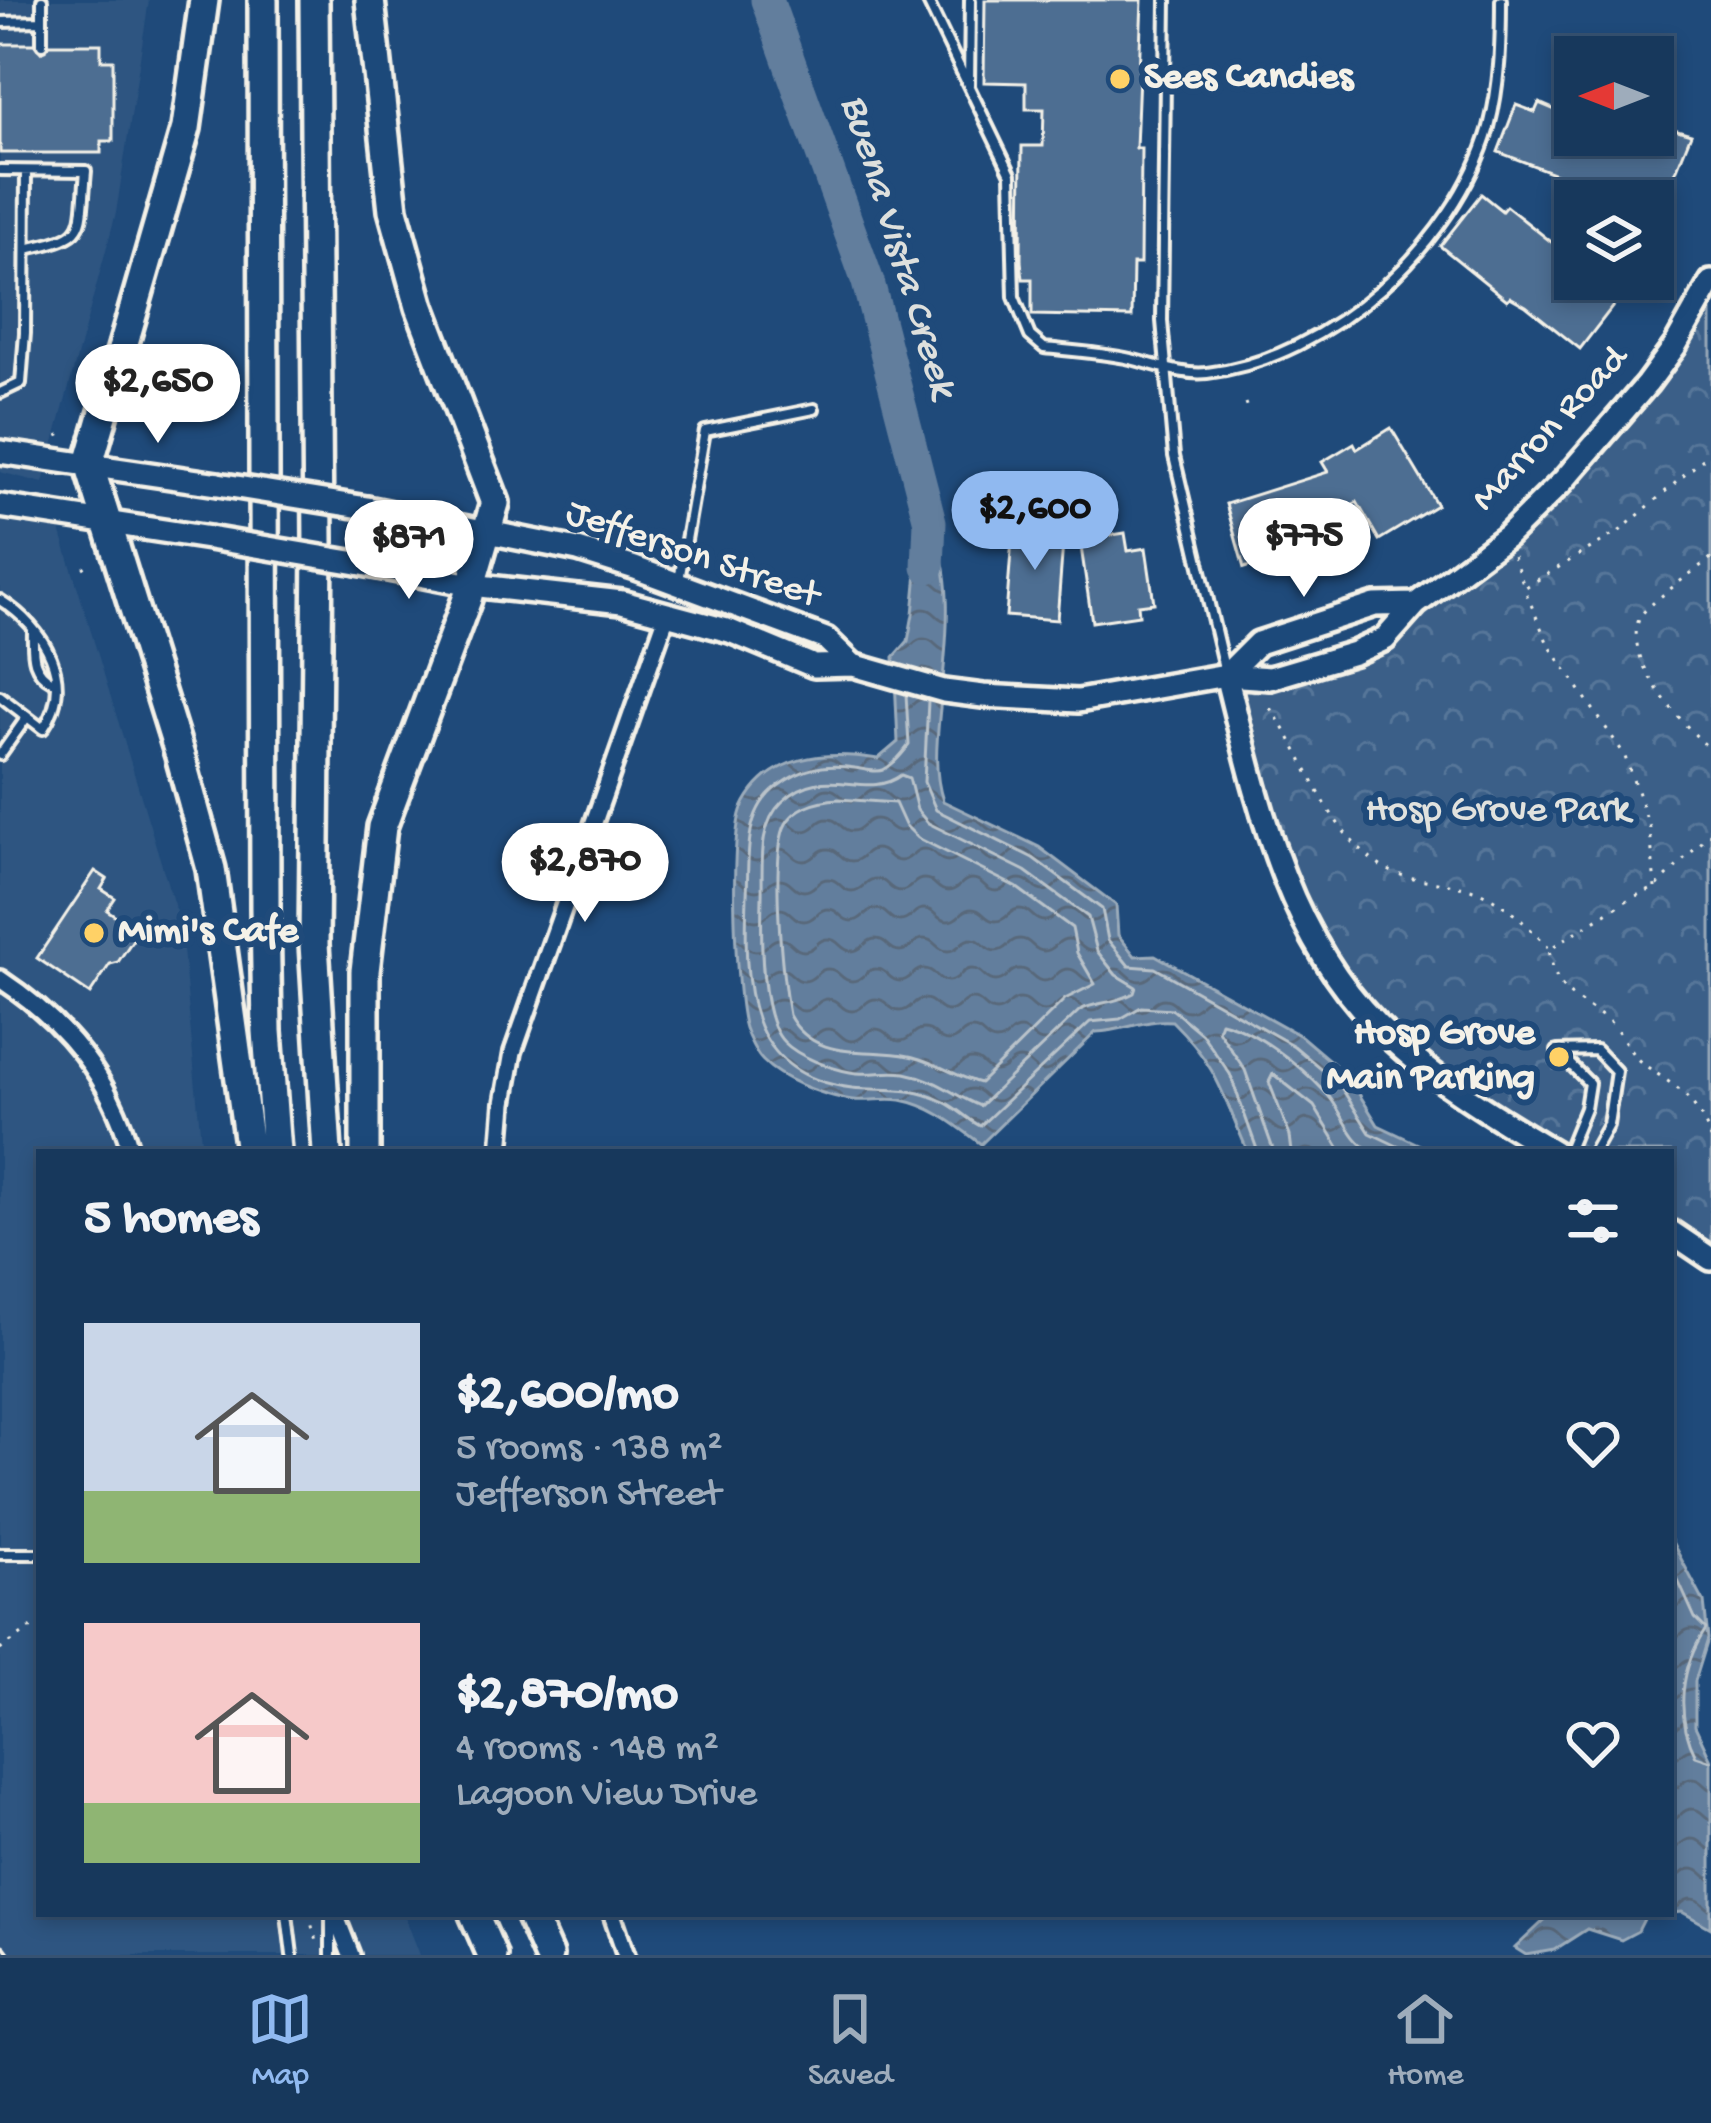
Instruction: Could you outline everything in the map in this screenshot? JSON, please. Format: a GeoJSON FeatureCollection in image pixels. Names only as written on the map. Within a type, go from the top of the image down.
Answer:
{"type":"FeatureCollection","features":[{"type":"Feature","properties":{"kind":"highway"},"geometry":{"type":"LineString","coordinates":[[204,0],[186,128],[89,464],[211,869],[250,1149]]}},
{"type":"Feature","properties":{"kind":"highway"},"geometry":{"type":"LineString","coordinates":[[263,0],[265,908],[276,1149]]}},
{"type":"Feature","properties":{"kind":"highway"},"geometry":{"type":"LineString","coordinates":[[314,0],[318,567],[314,944],[327,1149]]}},
{"type":"Feature","properties":{"kind":"highway"},"geometry":{"type":"LineString","coordinates":[[365,1149],[365,970],[382,827],[471,585],[495,503],[420,307],[393,210],[370,0]]}},
{"type":"Feature","properties":{"kind":"highway"},"geometry":{"type":"LineString","coordinates":[[475,1917],[492,1955]]}},
{"type":"Feature","properties":{"kind":"highway"},"geometry":{"type":"LineString","coordinates":[[531,1917],[548,1955]]}},
{"type":"Feature","properties":{"kind":"main road","name":"Marron Road"},"geometry":{"type":"LineString","coordinates":[[1226,675],[1270,678],[1385,639],[1416,604],[1507,536],[1563,481],[1647,384],[1711,282]]}},
{"type":"Feature","properties":{"kind":"main road","name":"Jefferson Street"},"geometry":{"type":"LineString","coordinates":[[0,452],[367,508],[578,550],[679,582],[826,639],[853,665]]}},
{"type":"Feature","properties":{"kind":"main road","name":"Jefferson Street"},"geometry":{"type":"LineString","coordinates":[[0,506],[357,562],[471,585],[622,602],[730,631],[814,666],[853,665],[944,691],[1078,701],[1226,675]]}},
{"type":"Feature","properties":{"kind":"main road"},"geometry":{"type":"LineString","coordinates":[[1416,604],[1375,605],[1258,643],[1226,675],[1263,820],[1292,895],[1332,971],[1376,1024],[1435,1074],[1549,1149]]}},
{"type":"Feature","properties":{"kind":"main road"},"geometry":{"type":"LineString","coordinates":[[1674,1234],[1711,1259]]}},
{"type":"Feature","properties":{"kind":"street"},"geometry":{"type":"LineString","coordinates":[[500,1149],[513,1052],[668,612]]}},
{"type":"Feature","properties":{"kind":"street"},"geometry":{"type":"LineString","coordinates":[[0,979],[68,1032],[101,1077],[129,1149]]}},
{"type":"Feature","properties":{"kind":"street"},"geometry":{"type":"LineString","coordinates":[[334,1917],[352,1955]]}},
{"type":"Feature","properties":{"kind":"street"},"geometry":{"type":"LineString","coordinates":[[613,1917],[626,1955]]}},
{"type":"Feature","properties":{"kind":"lane"},"geometry":{"type":"LineString","coordinates":[[42,0],[42,44]]}},
{"type":"Feature","properties":{"kind":"lane"},"geometry":{"type":"LineString","coordinates":[[927,0],[1011,174],[1014,297],[1030,336],[1044,348],[1202,374],[1229,369],[1309,338],[1354,313],[1411,259],[1455,202],[1488,129],[1498,81],[1501,0]]}},
{"type":"Feature","properties":{"kind":"lane"},"geometry":{"type":"LineString","coordinates":[[969,87],[970,0]]}},
{"type":"Feature","properties":{"kind":"lane"},"geometry":{"type":"LineString","coordinates":[[1166,0],[1162,321],[1174,456],[1226,675]]}},
{"type":"Feature","properties":{"kind":"lane"},"geometry":{"type":"LineString","coordinates":[[0,22],[42,21]]}},
{"type":"Feature","properties":{"kind":"lane"},"geometry":{"type":"LineString","coordinates":[[0,170],[86,171],[80,229],[70,239],[26,249]]}},
{"type":"Feature","properties":{"kind":"lane"},"geometry":{"type":"LineString","coordinates":[[0,393],[21,383],[26,171]]}},
{"type":"Feature","properties":{"kind":"lane"},"geometry":{"type":"LineString","coordinates":[[679,582],[706,431],[814,409]]}},
{"type":"Feature","properties":{"kind":"lane"},"geometry":{"type":"LineString","coordinates":[[0,599],[33,626],[54,668],[57,708],[43,729],[0,696]]}},
{"type":"Feature","properties":{"kind":"lane"},"geometry":{"type":"LineString","coordinates":[[33,626],[33,661],[40,675],[54,683]]}},
{"type":"Feature","properties":{"kind":"lane"},"geometry":{"type":"LineString","coordinates":[[0,755],[27,716]]}},
{"type":"Feature","properties":{"kind":"lane"},"geometry":{"type":"LineString","coordinates":[[1568,1149],[1585,1108],[1589,1083],[1557,1051],[1596,1050],[1616,1071],[1608,1125],[1595,1149]]}},
{"type":"Feature","properties":{"kind":"lane"},"geometry":{"type":"LineString","coordinates":[[0,1554],[36,1554]]}},
{"type":"Feature","properties":{"kind":"lane"},"geometry":{"type":"LineString","coordinates":[[287,1917],[292,1955]]}},
{"type":"Feature","properties":{"kind":"lane"},"geometry":{"type":"LineString","coordinates":[[331,1955],[333,1917]]}},
{"type":"Feature","properties":{"kind":"path"},"geometry":{"type":"LineString","coordinates":[[1245,403],[1250,413]]}},
{"type":"Feature","properties":{"kind":"path"},"geometry":{"type":"LineString","coordinates":[[1524,588],[1621,530],[1711,452]]}},
{"type":"Feature","properties":{"kind":"path"},"geometry":{"type":"LineString","coordinates":[[1507,536],[1548,644],[1624,754],[1650,828],[1655,888]]}},
{"type":"Feature","properties":{"kind":"path"},"geometry":{"type":"LineString","coordinates":[[1711,558],[1641,612],[1636,631],[1662,699],[1711,750]]}},
{"type":"Feature","properties":{"kind":"path"},"geometry":{"type":"LineString","coordinates":[[1270,708],[1295,741],[1300,761],[1327,812],[1382,868],[1471,888],[1498,902],[1549,949],[1553,974],[1564,993],[1605,1018],[1624,1035],[1643,1064],[1674,1082],[1696,1109],[1711,1139]]}},
{"type":"Feature","properties":{"kind":"path"},"geometry":{"type":"LineString","coordinates":[[1549,949],[1630,898],[1655,888],[1711,833]]}},
{"type":"Feature","properties":{"kind":"path"},"geometry":{"type":"LineString","coordinates":[[0,1650],[36,1624]]}},
{"type":"Feature","properties":{"kind":"path"},"geometry":{"type":"LineString","coordinates":[[309,1917],[318,1946]]}},
{"type":"Feature","properties":{"kind":"shaded area"},"geometry":{"type":"Polygon","coordinates":[[[0,0],[149,0],[116,213],[43,483],[0,472],[0,0]]]}},
{"type":"Feature","properties":{"kind":"shaded area"},"geometry":{"type":"Polygon","coordinates":[[[0,515],[58,523],[181,928],[202,1149],[36,1149],[36,1917],[405,1917],[420,1955],[0,1955],[0,515]]]}},
{"type":"Feature","properties":{"kind":"green space","name":"Hosp Grove Park"},"geometry":{"type":"Polygon","coordinates":[[[1711,302],[1711,1244],[1674,1219],[1674,1149],[1568,1149],[1435,1061],[1370,1002],[1329,942],[1295,877],[1266,800],[1238,683],[1386,631],[1511,545],[1631,418],[1711,302]]]}},
{"type":"Feature","properties":{"kind":"water"},"geometry":{"type":"Polygon","coordinates":[[[930,522],[947,590],[937,755],[943,801],[1039,847],[1116,905],[1118,935],[1135,956],[1155,955],[1301,1036],[1348,1076],[1378,1125],[1429,1149],[1247,1149],[1210,1067],[1172,1021],[1096,1032],[981,1144],[923,1107],[901,1100],[853,1100],[825,1094],[791,1080],[760,1058],[745,1028],[738,984],[735,882],[742,808],[753,790],[783,766],[819,756],[878,759],[898,742],[894,657],[908,641],[921,531],[930,522]]]}},
{"type":"Feature","properties":{"kind":"water"},"geometry":{"type":"Polygon","coordinates":[[[1674,1546],[1704,1602],[1708,1639],[1695,1681],[1695,1726],[1711,1760],[1711,1928],[1682,1912],[1674,1913],[1674,1546]]]}},
{"type":"Feature","properties":{"kind":"water"},"geometry":{"type":"Polygon","coordinates":[[[1548,1917],[1645,1917],[1638,1931],[1621,1940],[1587,1929],[1554,1950],[1526,1955],[1515,1948],[1548,1917]]]}},
{"type":"Feature","properties":{"kind":"building"},"geometry":{"type":"Polygon","coordinates":[[[985,0],[1142,0],[1136,148],[1141,148],[1140,264],[1133,264],[1132,317],[1032,315],[1032,279],[1023,279],[1021,261],[1022,146],[1043,146],[1044,109],[1026,109],[1026,83],[984,82],[985,0]]]}},
{"type":"Feature","properties":{"kind":"building"},"geometry":{"type":"Polygon","coordinates":[[[0,44],[34,44],[41,52],[50,44],[101,44],[101,60],[113,60],[113,141],[101,141],[101,153],[0,153],[0,44]]]}},
{"type":"Feature","properties":{"kind":"building"},"geometry":{"type":"Polygon","coordinates":[[[1539,103],[1554,109],[1554,156],[1674,156],[1674,129],[1691,134],[1672,180],[1572,180],[1498,152],[1516,105],[1535,112],[1539,103]]]}},
{"type":"Feature","properties":{"kind":"building"},"geometry":{"type":"Polygon","coordinates":[[[1481,194],[1502,211],[1506,206],[1554,244],[1554,300],[1618,300],[1580,349],[1526,306],[1510,297],[1507,300],[1440,246],[1481,194]]]}},
{"type":"Feature","properties":{"kind":"building"},"geometry":{"type":"Polygon","coordinates":[[[1391,428],[1437,505],[1379,540],[1357,502],[1330,519],[1334,532],[1328,533],[1334,552],[1282,568],[1279,557],[1244,568],[1226,504],[1328,472],[1322,462],[1354,443],[1357,449],[1391,428]]]}},
{"type":"Feature","properties":{"kind":"building"},"geometry":{"type":"Polygon","coordinates":[[[1013,526],[1064,530],[1057,620],[1006,616],[1013,526]]]}},
{"type":"Feature","properties":{"kind":"building"},"geometry":{"type":"Polygon","coordinates":[[[1125,533],[1128,551],[1146,548],[1154,603],[1138,605],[1139,615],[1092,622],[1080,540],[1125,533]]]}},
{"type":"Feature","properties":{"kind":"building","name":"Mimi's Cafe"},"geometry":{"type":"Polygon","coordinates":[[[95,871],[107,879],[101,889],[115,898],[107,910],[134,928],[134,938],[90,994],[37,958],[95,871]]]}},
{"type":"Feature","properties":{"kind":"waterway","name":"Buena Vista Creek"},"geometry":{"type":"LineString","coordinates":[[767,0],[868,282],[930,522],[928,567]]}},
{"type":"Feature","properties":{"kind":"place","name":"Sees Candies"},"geometry":{"type":"Point","coordinates":[1120,79]}},
{"type":"Feature","properties":{"kind":"place","name":"Mimi's Cafe"},"geometry":{"type":"Point","coordinates":[94,933]}},
{"type":"Feature","properties":{"kind":"place","name":"Hosp Grove Main Parking"},"geometry":{"type":"Point","coordinates":[1559,1057]}}]}
